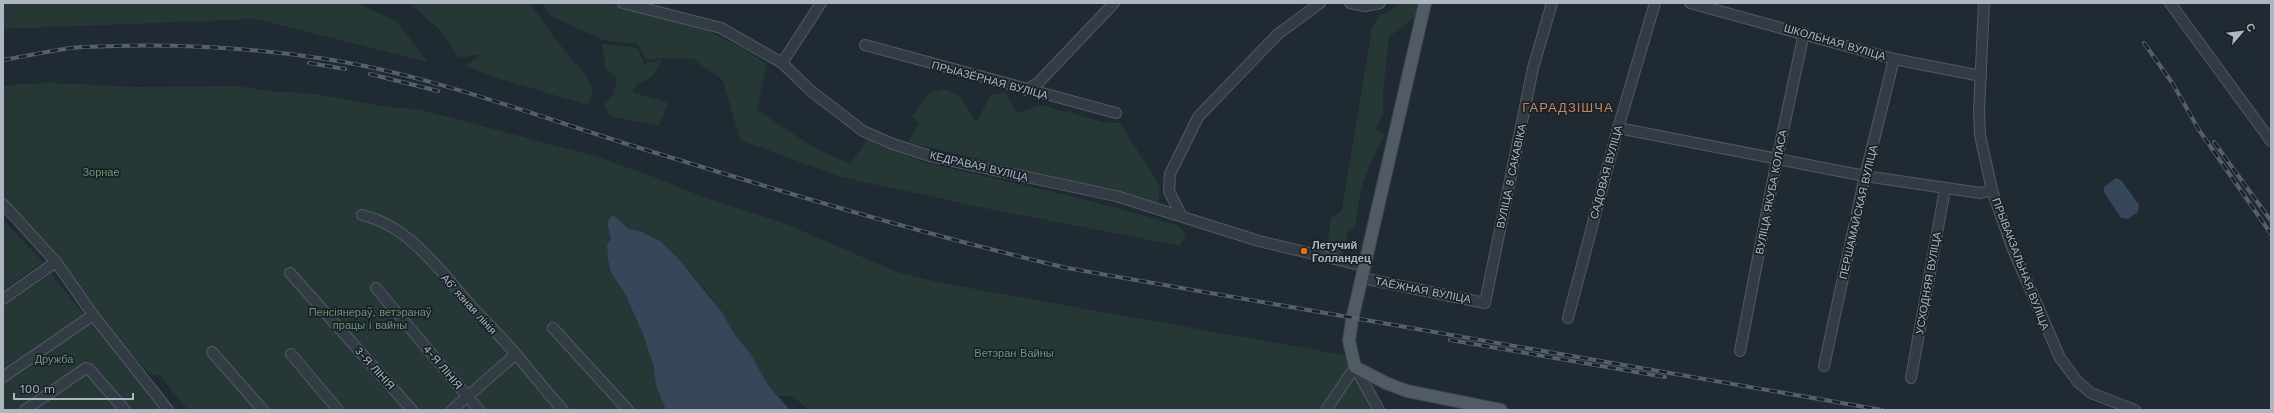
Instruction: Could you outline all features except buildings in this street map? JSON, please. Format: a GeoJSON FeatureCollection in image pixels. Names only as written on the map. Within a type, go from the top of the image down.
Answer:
{"type":"FeatureCollection","features":[{"type":"Feature","properties":{"kind":"main road"},"geometry":{"type":"LineString","coordinates":[[1425,3],[1352,320],[1350,341],[1355,367],[1386,383],[1407,391],[1501,410]]}},
{"type":"Feature","properties":{"kind":"street","name":"КЕДРАВАЯ ВУЛІЦА"},"geometry":{"type":"LineString","coordinates":[[623,3],[721,28],[782,63],[811,91],[863,131],[893,144],[934,156],[1116,196],[1181,215],[1259,241],[1364,266]]}},
{"type":"Feature","properties":{"kind":"street"},"geometry":{"type":"LineString","coordinates":[[782,63],[821,3]]}},
{"type":"Feature","properties":{"kind":"street"},"geometry":{"type":"LineString","coordinates":[[1181,215],[1169,191],[1170,174],[1198,117],[1278,34],[1320,3]]}},
{"type":"Feature","properties":{"kind":"street"},"geometry":{"type":"LineString","coordinates":[[1350,3],[1365,6],[1380,3]]}},
{"type":"Feature","properties":{"kind":"street","name":"ВУЛІЦА 8 САКАВІКА"},"geometry":{"type":"LineString","coordinates":[[1484,302],[1533,68],[1552,3]]}},
{"type":"Feature","properties":{"kind":"street","name":"САДОВАЯ ВУЛІЦА"},"geometry":{"type":"LineString","coordinates":[[1568,318],[1618,128],[1655,3]]}},
{"type":"Feature","properties":{"kind":"street","name":"ШКОЛЬНАЯ ВУЛІЦА"},"geometry":{"type":"LineString","coordinates":[[1690,3],[1894,59],[1982,76]]}},
{"type":"Feature","properties":{"kind":"street","name":"ПРЫВАКЗАЛЬНАЯ ВУЛІЦА"},"geometry":{"type":"LineString","coordinates":[[1984,3],[1982,76],[1979,112],[1980,135],[1992,190],[2012,246],[2060,358],[2078,382],[2092,394],[2135,410]]}},
{"type":"Feature","properties":{"kind":"street"},"geometry":{"type":"LineString","coordinates":[[2170,3],[2271,141]]}},
{"type":"Feature","properties":{"kind":"street"},"geometry":{"type":"LineString","coordinates":[[1026,90],[1039,82],[1112,4]]}},
{"type":"Feature","properties":{"kind":"street","name":"ВУЛІЦА ЯКУБА КОЛАСА"},"geometry":{"type":"LineString","coordinates":[[1740,351],[1777,159],[1804,34]]}},
{"type":"Feature","properties":{"kind":"street","name":"ПРЫАЗЁРНАЯ ВУЛІЦА"},"geometry":{"type":"LineString","coordinates":[[865,45],[1026,90],[1116,113]]}},
{"type":"Feature","properties":{"kind":"street","name":"ПЕРШАМАЙСКАЯ ВУЛІЦА"},"geometry":{"type":"LineString","coordinates":[[1824,366],[1865,176],[1894,59]]}},
{"type":"Feature","properties":{"kind":"street"},"geometry":{"type":"LineString","coordinates":[[1618,128],[1865,176],[1980,193],[1992,190]]}},
{"type":"Feature","properties":{"kind":"street","name":"УСХОДНЯЯ ВУЛІЦА"},"geometry":{"type":"LineString","coordinates":[[1911,378],[1945,189]]}},
{"type":"Feature","properties":{"kind":"street"},"geometry":{"type":"LineString","coordinates":[[3,204],[56,262],[93,315],[163,408]]}},
{"type":"Feature","properties":{"kind":"street","name":"Абʼязная лінія"},"geometry":{"type":"LineString","coordinates":[[362,215],[371,217],[398,230],[424,253],[516,354],[531,375],[563,410]]}},
{"type":"Feature","properties":{"kind":"street"},"geometry":{"type":"LineString","coordinates":[[3,299],[56,262]]}},
{"type":"Feature","properties":{"kind":"street","name":"3-Я ЛІНІЯ"},"geometry":{"type":"LineString","coordinates":[[290,273],[412,410]]}},
{"type":"Feature","properties":{"kind":"street","name":"ТАЁЖНАЯ ВУЛІЦА"},"geometry":{"type":"LineString","coordinates":[[1362,278],[1484,302]]}},
{"type":"Feature","properties":{"kind":"street","name":"4-Я ЛІНІЯ"},"geometry":{"type":"LineString","coordinates":[[376,288],[479,410]]}},
{"type":"Feature","properties":{"kind":"street"},"geometry":{"type":"LineString","coordinates":[[3,377],[93,315]]}},
{"type":"Feature","properties":{"kind":"street"},"geometry":{"type":"LineString","coordinates":[[553,328],[628,410]]}},
{"type":"Feature","properties":{"kind":"street"},"geometry":{"type":"LineString","coordinates":[[212,352],[263,410]]}},
{"type":"Feature","properties":{"kind":"street"},"geometry":{"type":"LineString","coordinates":[[291,354],[338,410]]}},
{"type":"Feature","properties":{"kind":"street"},"geometry":{"type":"LineString","coordinates":[[452,410],[516,354]]}},
{"type":"Feature","properties":{"kind":"street"},"geometry":{"type":"LineString","coordinates":[[1326,410],[1355,367],[1379,410]]}},
{"type":"Feature","properties":{"kind":"street"},"geometry":{"type":"LineString","coordinates":[[25,410],[86,368],[89,368],[125,410]]}},
{"type":"Feature","properties":{"kind":"green space"},"geometry":{"type":"Polygon","coordinates":[[[3,3],[357,3],[396,21],[428,62],[257,19],[3,29],[3,3]]]}},
{"type":"Feature","properties":{"kind":"green space"},"geometry":{"type":"Polygon","coordinates":[[[409,3],[530,3],[552,35],[586,76],[593,91],[588,105],[497,78],[465,66],[482,54],[459,58],[439,29],[409,3]]]}},
{"type":"Feature","properties":{"kind":"green space"},"geometry":{"type":"Polygon","coordinates":[[[542,3],[608,3],[710,32],[746,50],[767,64],[757,110],[813,147],[850,164],[867,140],[923,162],[1083,199],[1177,225],[1186,235],[1180,246],[985,208],[841,177],[740,140],[723,80],[693,59],[664,58],[646,60],[637,44],[603,40],[551,16],[542,3]]]}},
{"type":"Feature","properties":{"kind":"green space"},"geometry":{"type":"Polygon","coordinates":[[[1395,3],[1421,3],[1417,15],[1389,37],[1383,90],[1383,114],[1376,130],[1385,135],[1372,158],[1361,189],[1355,227],[1347,233],[1347,249],[1341,254],[1327,249],[1331,218],[1342,210],[1372,28],[1380,14],[1387,14],[1396,7],[1395,3]]]}},
{"type":"Feature","properties":{"kind":"green space"},"geometry":{"type":"Polygon","coordinates":[[[602,44],[637,48],[644,64],[662,59],[658,68],[652,75],[646,80],[637,84],[632,92],[668,103],[659,126],[609,116],[605,104],[613,95],[617,78],[606,69],[602,44]]]}},
{"type":"Feature","properties":{"kind":"green space"},"geometry":{"type":"Polygon","coordinates":[[[51,83],[138,87],[236,86],[277,92],[310,93],[387,107],[418,109],[598,157],[706,198],[781,222],[897,272],[941,283],[1344,355],[1372,410],[809,410],[792,396],[778,396],[768,385],[750,353],[735,335],[710,296],[674,254],[660,241],[648,234],[629,229],[622,224],[607,223],[611,239],[607,245],[608,260],[611,272],[626,296],[642,332],[653,364],[656,386],[666,410],[188,410],[159,375],[150,374],[119,340],[3,199],[3,87],[18,84],[51,83]]]}},
{"type":"Feature","properties":{"kind":"green space"},"geometry":{"type":"Polygon","coordinates":[[[944,89],[961,97],[976,122],[991,95],[1006,93],[1016,113],[1042,105],[1106,123],[1120,123],[1160,186],[1158,203],[908,142],[919,124],[912,117],[929,93],[944,89]]]}},
{"type":"Feature","properties":{"kind":"green space"},"geometry":{"type":"Polygon","coordinates":[[[3,220],[43,262],[3,290],[3,220]]]}},
{"type":"Feature","properties":{"kind":"green space","name":"Дружба"},"geometry":{"type":"Polygon","coordinates":[[[51,274],[163,410],[3,410],[3,307],[51,274]]]}},
{"type":"Feature","properties":{"kind":"water"},"geometry":{"type":"Polygon","coordinates":[[[2116,178],[2121,180],[2139,205],[2138,212],[2128,219],[2121,218],[2104,192],[2104,187],[2116,178]]]}},
{"type":"Feature","properties":{"kind":"water"},"geometry":{"type":"Polygon","coordinates":[[[612,216],[616,217],[629,229],[642,232],[660,241],[677,257],[721,311],[735,335],[750,353],[768,385],[790,410],[666,410],[656,386],[653,364],[642,332],[626,296],[611,272],[608,260],[607,245],[611,239],[607,223],[612,216]]]}},
{"type":"Feature","properties":{"kind":"railway"},"geometry":{"type":"LineString","coordinates":[[2144,43],[2173,84],[2199,130],[2271,234]]}},
{"type":"Feature","properties":{"kind":"railway"},"geometry":{"type":"LineString","coordinates":[[3,60],[54,50],[74,48],[114,46],[175,46],[236,49],[296,55],[364,66],[403,75],[478,96],[627,144],[846,210],[1067,268],[1882,410]]}},
{"type":"Feature","properties":{"kind":"railway"},"geometry":{"type":"LineString","coordinates":[[309,63],[345,69]]}},
{"type":"Feature","properties":{"kind":"railway"},"geometry":{"type":"LineString","coordinates":[[370,74],[438,91]]}},
{"type":"Feature","properties":{"kind":"railway"},"geometry":{"type":"LineString","coordinates":[[2214,142],[2271,221]]}},
{"type":"Feature","properties":{"kind":"railway"},"geometry":{"type":"LineString","coordinates":[[1450,340],[1665,377]]}},
{"type":"Feature","properties":{"kind":"place","name":"Летучий Голландец"},"geometry":{"type":"Point","coordinates":[1304,251]}},
{"type":"Feature","properties":{"kind":"district","name":"ГАРАДЗІШЧА"},"geometry":{"type":"Point","coordinates":[1568,107]}},
{"type":"Feature","properties":{"kind":"park label","name":"Зорнае"},"geometry":{"type":"Point","coordinates":[101,172]}},
{"type":"Feature","properties":{"kind":"park label","name":"Пенсіянераў, ветэранаў працы і вайны"},"geometry":{"type":"Point","coordinates":[370,318]}},
{"type":"Feature","properties":{"kind":"park label","name":"Ветэран Вайны"},"geometry":{"type":"Point","coordinates":[1014,353]}}]}
